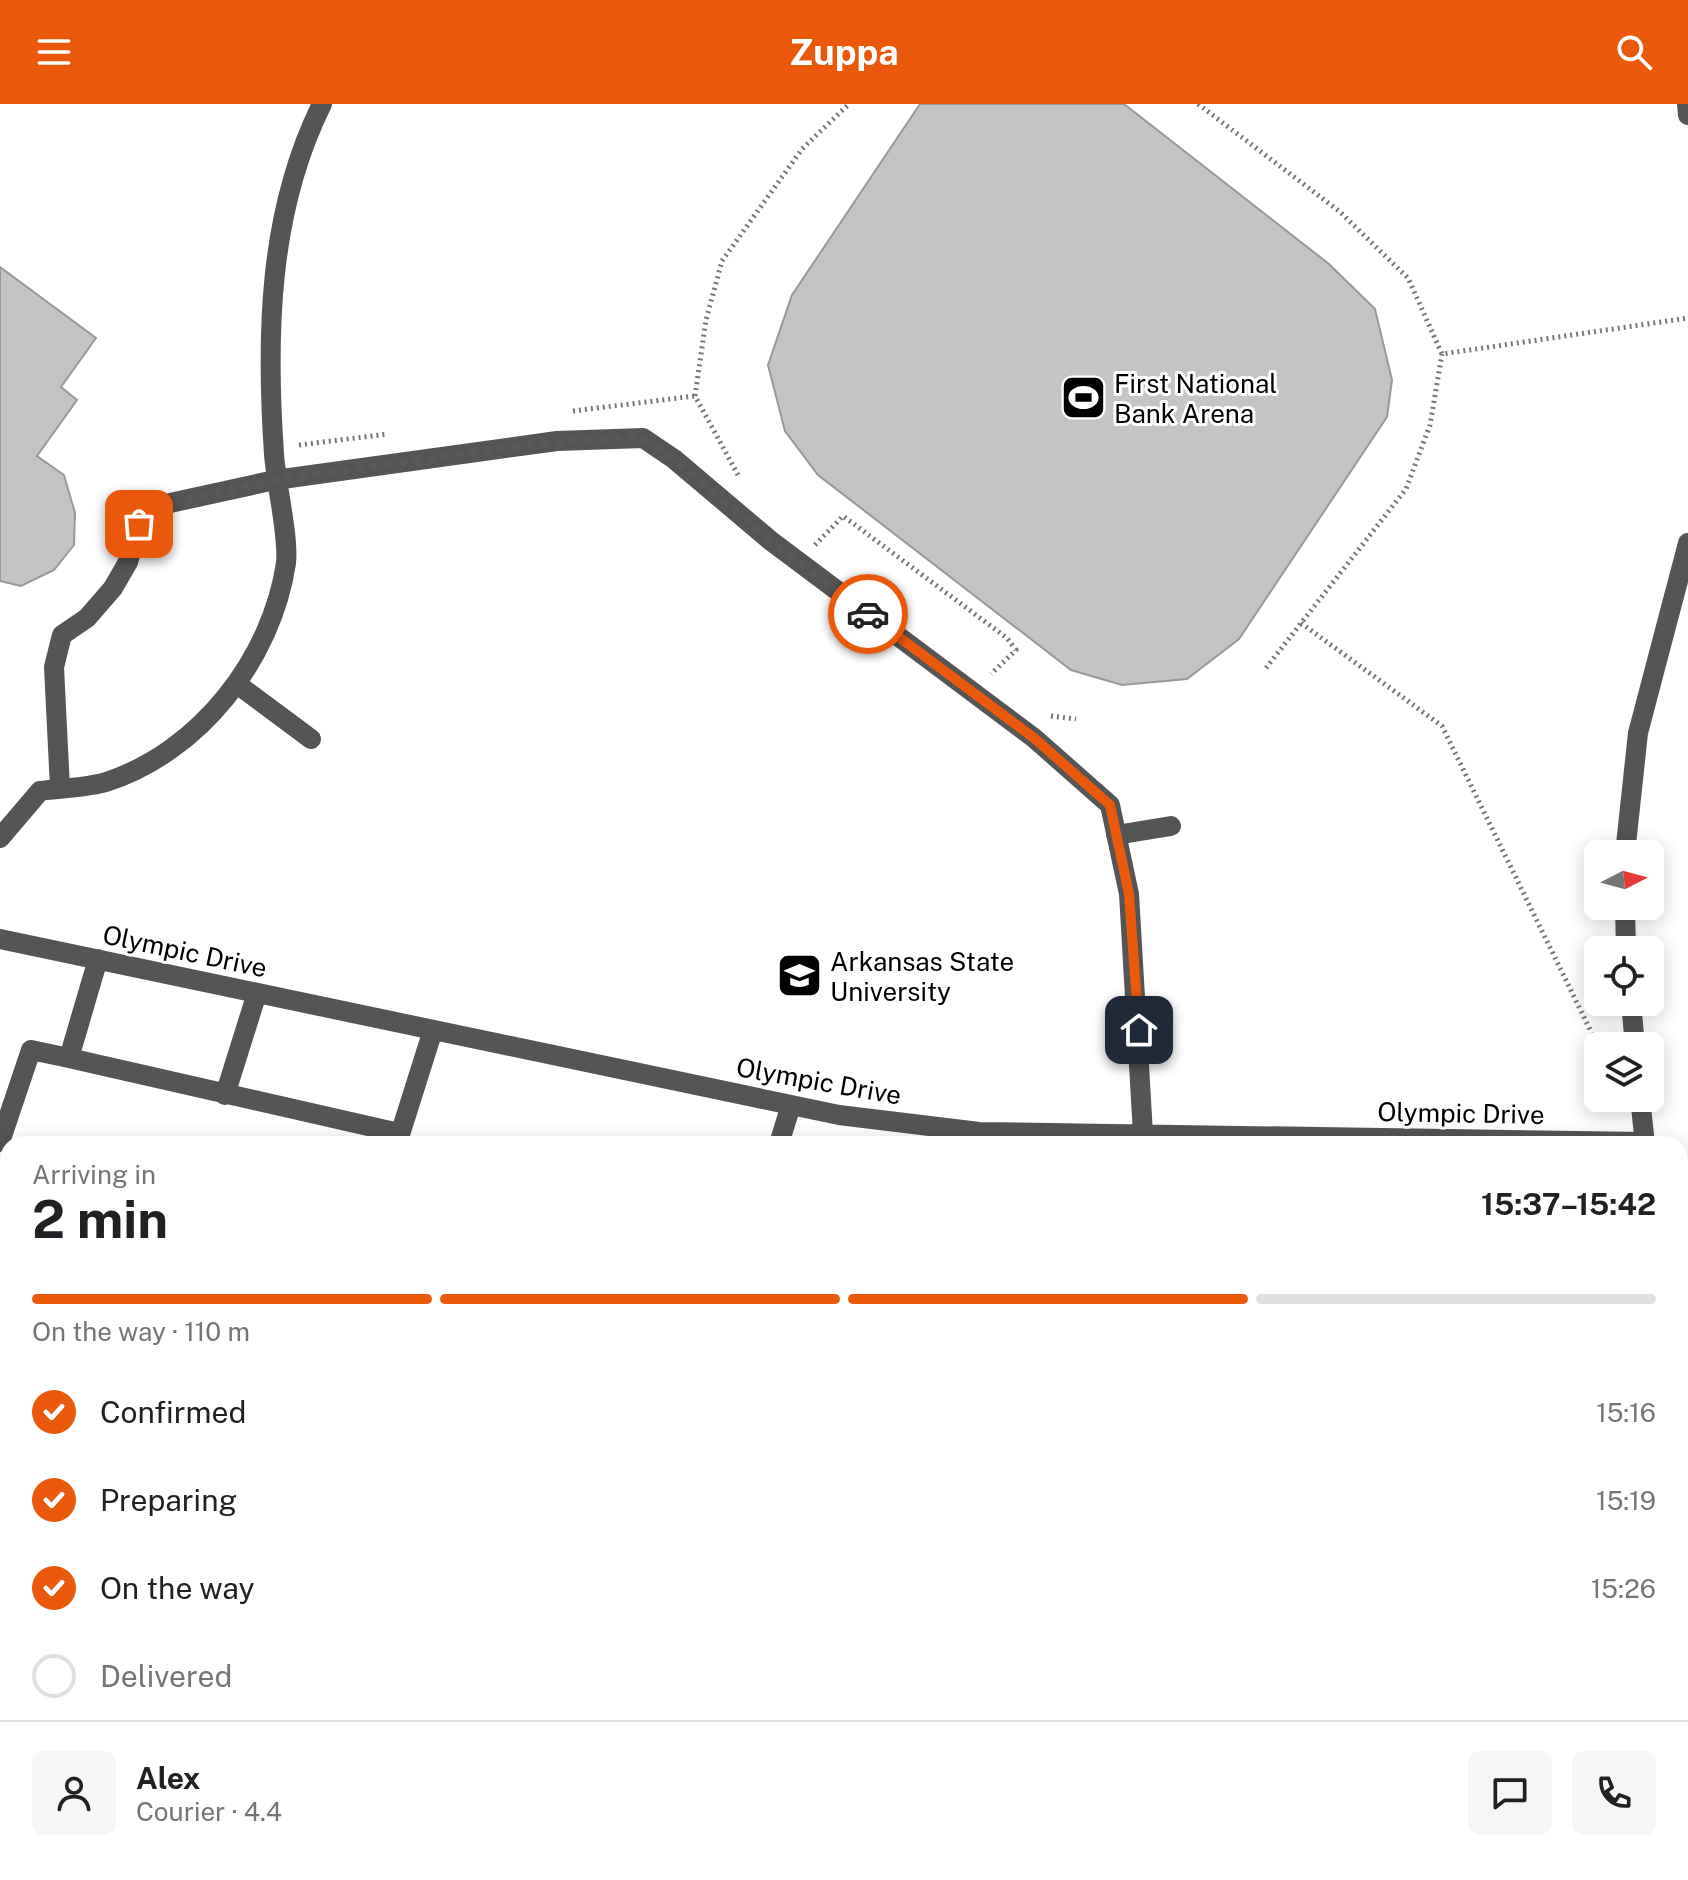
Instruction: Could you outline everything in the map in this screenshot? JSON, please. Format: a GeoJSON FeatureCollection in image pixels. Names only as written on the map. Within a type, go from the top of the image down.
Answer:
{"type":"FeatureCollection","features":[{"type":"Feature","properties":{"kind":"street"},"geometry":{"type":"LineString","coordinates":[[0,838],[40,791],[106,782],[175,748],[237,684],[265,638],[286,561],[275,480],[268,349],[280,232],[309,130],[322,104]]}},
{"type":"Feature","properties":{"kind":"street"},"geometry":{"type":"LineString","coordinates":[[1687,104],[1688,115]]}},
{"type":"Feature","properties":{"kind":"street"},"geometry":{"type":"LineString","coordinates":[[60,788],[54,667],[62,635],[87,618],[113,588],[128,562],[139,524],[170,503],[275,480],[557,441],[643,438],[674,459],[771,541],[1034,738],[1110,805],[1129,894],[1143,1134]]}},
{"type":"Feature","properties":{"kind":"street"},"geometry":{"type":"LineString","coordinates":[[1627,840],[1638,733],[1688,543]]}},
{"type":"Feature","properties":{"kind":"street"},"geometry":{"type":"LineString","coordinates":[[237,684],[311,739]]}},
{"type":"Feature","properties":{"kind":"street"},"geometry":{"type":"LineString","coordinates":[[1116,835],[1171,826]]}},
{"type":"Feature","properties":{"kind":"street","name":"Olympic Drive"},"geometry":{"type":"LineString","coordinates":[[0,939],[839,1115],[979,1132],[1211,1136]]}},
{"type":"Feature","properties":{"kind":"street"},"geometry":{"type":"LineString","coordinates":[[69,1058],[98,959]]}},
{"type":"Feature","properties":{"kind":"street"},"geometry":{"type":"LineString","coordinates":[[225,1095],[257,993]]}},
{"type":"Feature","properties":{"kind":"street"},"geometry":{"type":"LineString","coordinates":[[399,1136],[433,1030]]}},
{"type":"Feature","properties":{"kind":"street"},"geometry":{"type":"LineString","coordinates":[[2,1136],[31,1050],[390,1136]]}},
{"type":"Feature","properties":{"kind":"street"},"geometry":{"type":"LineString","coordinates":[[781,1136],[791,1105]]}},
{"type":"Feature","properties":{"kind":"street"},"geometry":{"type":"LineString","coordinates":[[1641,1112],[1643,1136]]}},
{"type":"Feature","properties":{"kind":"path"},"geometry":{"type":"LineString","coordinates":[[740,478],[695,396],[706,320],[722,261],[802,149],[849,104]]}},
{"type":"Feature","properties":{"kind":"path"},"geometry":{"type":"LineString","coordinates":[[1198,104],[1339,211],[1408,278],[1442,354],[1430,425],[1406,489],[1266,668]]}},
{"type":"Feature","properties":{"kind":"path"},"geometry":{"type":"LineString","coordinates":[[1442,354],[1688,318]]}},
{"type":"Feature","properties":{"kind":"path"},"geometry":{"type":"LineString","coordinates":[[803,536],[815,546],[843,516],[1007,638],[1016,650],[991,673],[1001,682]]}},
{"type":"Feature","properties":{"kind":"path"},"geometry":{"type":"LineString","coordinates":[[1301,623],[1442,726],[1591,1032]]}},
{"type":"Feature","properties":{"kind":"path"},"geometry":{"type":"LineString","coordinates":[[1043,716],[1076,719]]}},
{"type":"Feature","properties":{"kind":"building","name":"First National Bank Arena"},"geometry":{"type":"Polygon","coordinates":[[[920,104],[1124,104],[1329,264],[1375,309],[1392,380],[1387,417],[1239,639],[1187,679],[1122,685],[1071,670],[818,475],[785,431],[768,365],[792,295],[920,104]]]}},
{"type":"Feature","properties":{"kind":"building"},"geometry":{"type":"Polygon","coordinates":[[[0,267],[96,338],[61,387],[77,400],[37,456],[64,475],[75,513],[74,545],[54,570],[21,586],[0,581],[0,267]]]}},
{"type":"Feature","properties":{"kind":"way so far"},"geometry":{"type":"LineString","coordinates":[[139,524],[170,503],[275,480],[557,441],[643,438],[674,459],[771,541],[868,614]]}},
{"type":"Feature","properties":{"kind":"place","name":"First National Bank Arena"},"geometry":{"type":"Point","coordinates":[1083,398]}},
{"type":"Feature","properties":{"kind":"place","name":"Arkansas State University"},"geometry":{"type":"Point","coordinates":[799,976]}},
{"type":"Feature","properties":{"kind":"route"},"geometry":{"type":"LineString","coordinates":[[868,614],[1034,738],[1110,805],[1129,894],[1139,1030]]}}]}
